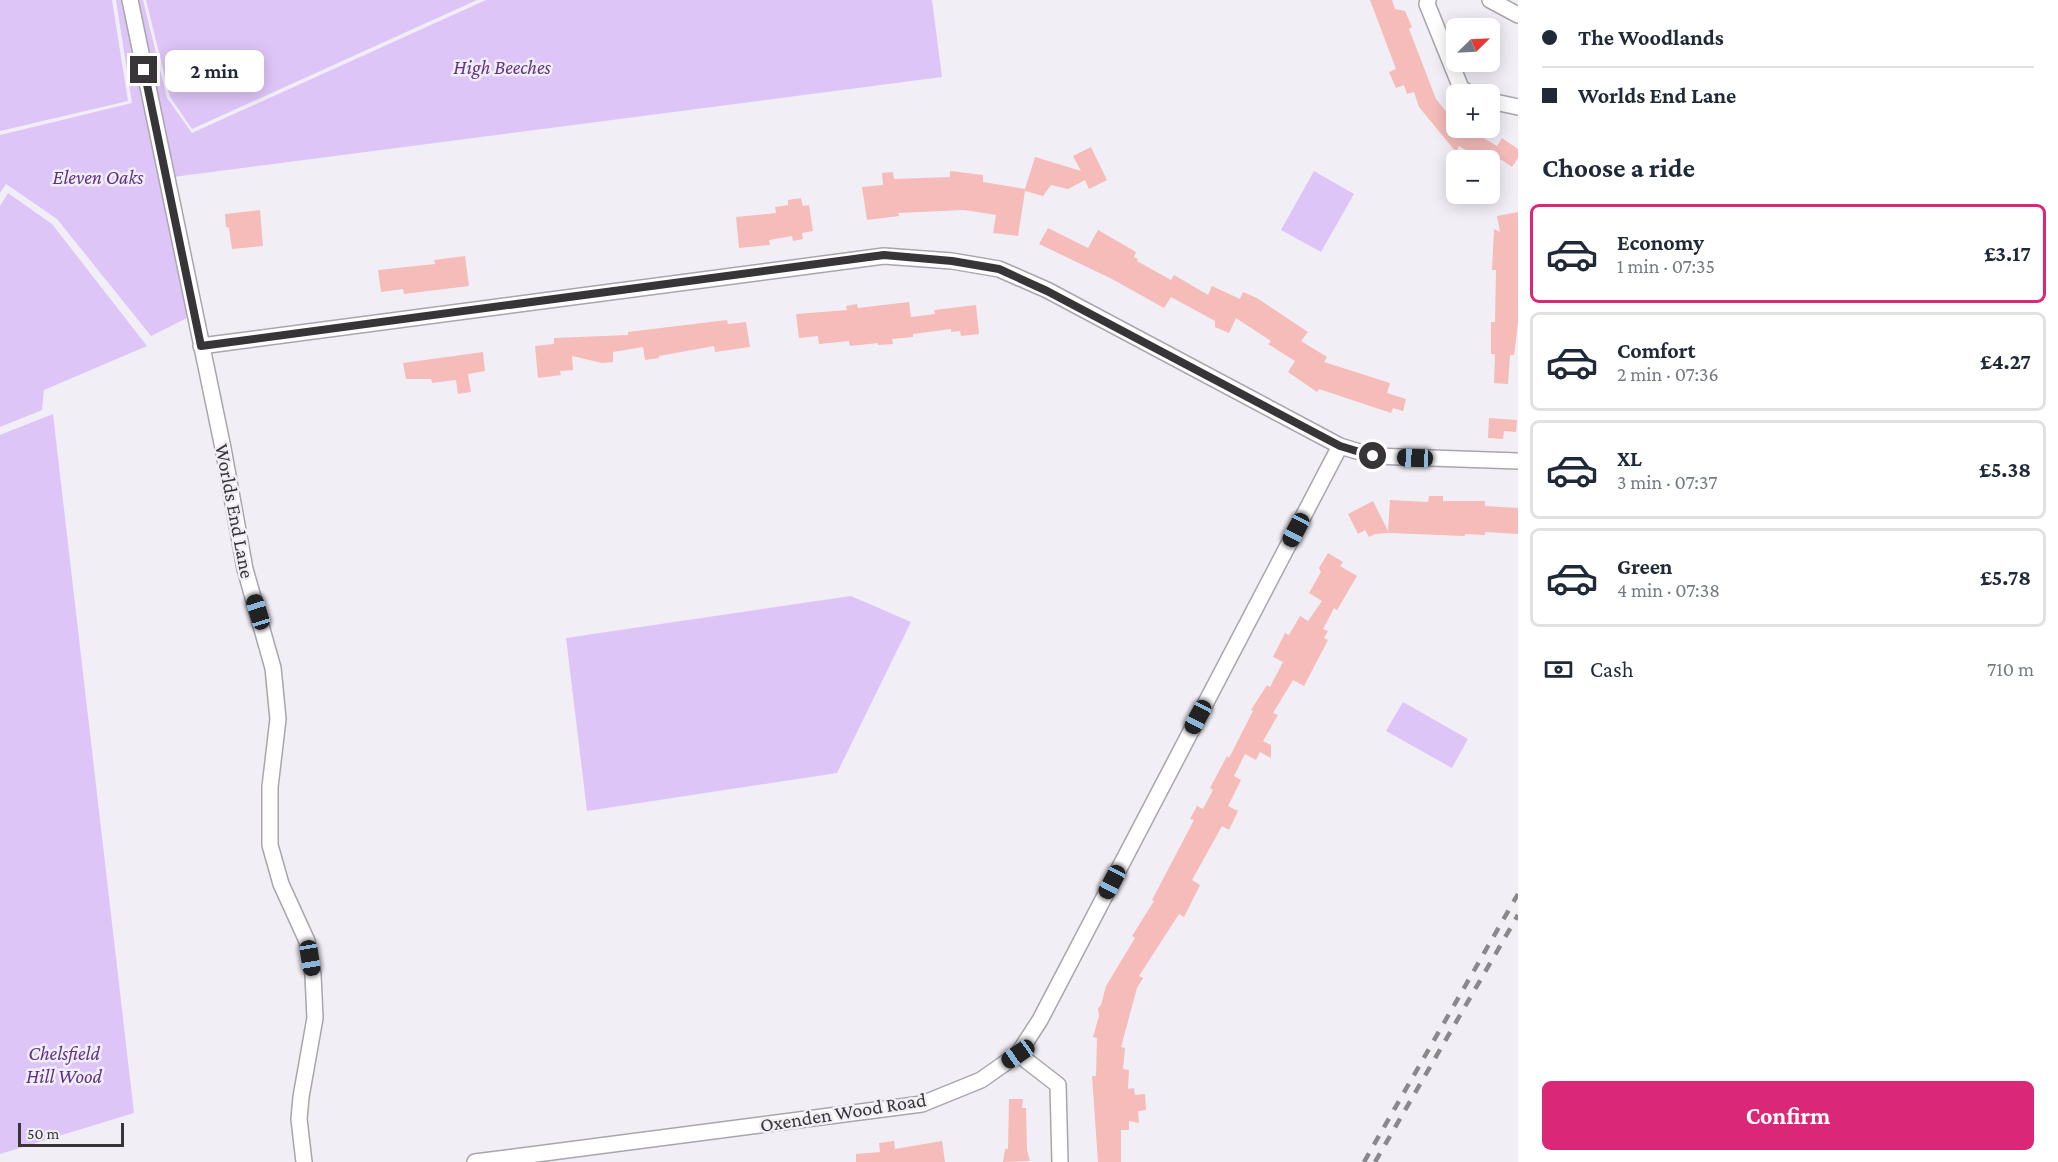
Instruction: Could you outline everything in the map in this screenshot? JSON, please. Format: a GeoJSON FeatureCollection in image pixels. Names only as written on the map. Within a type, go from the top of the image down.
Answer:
{"type":"FeatureCollection","features":[{"type":"Feature","properties":{"kind":"street","name":"Worlds End Lane"},"geometry":{"type":"LineString","coordinates":[[130,0],[245,569],[273,668],[278,719],[270,788],[270,845],[281,884],[307,941],[313,975],[315,1018],[299,1119],[304,1162]]}},
{"type":"Feature","properties":{"kind":"street"},"geometry":{"type":"LineString","coordinates":[[1428,0],[1427,4],[1459,84]]}},
{"type":"Feature","properties":{"kind":"street"},"geometry":{"type":"LineString","coordinates":[[1490,0],[1518,15]]}},
{"type":"Feature","properties":{"kind":"street"},"geometry":{"type":"LineString","coordinates":[[1500,103],[1518,107]]}},
{"type":"Feature","properties":{"kind":"street"},"geometry":{"type":"LineString","coordinates":[[201,346],[884,255],[952,261],[999,269],[1047,291],[1340,446],[1373,456],[1518,462]]}},
{"type":"Feature","properties":{"kind":"street","name":"Oxenden Wood Road"},"geometry":{"type":"LineString","coordinates":[[475,1162],[922,1104],[981,1080],[1018,1054],[1040,1020],[1340,446]]}},
{"type":"Feature","properties":{"kind":"street"},"geometry":{"type":"LineString","coordinates":[[1018,1054],[1058,1085],[1060,1162]]}},
{"type":"Feature","properties":{"kind":"green space"},"geometry":{"type":"Polygon","coordinates":[[[0,0],[112,0],[128,101],[0,131],[0,0]]]}},
{"type":"Feature","properties":{"kind":"green space","name":"High Beeches"},"geometry":{"type":"Polygon","coordinates":[[[116,0],[143,0],[167,98],[192,133],[486,0],[932,0],[942,77],[173,177],[201,311],[151,336],[57,219],[6,184],[0,193],[0,135],[132,103],[116,0]]]}},
{"type":"Feature","properties":{"kind":"green space"},"geometry":{"type":"Polygon","coordinates":[[[146,0],[477,0],[192,129],[170,97],[146,0]]]}},
{"type":"Feature","properties":{"kind":"green space"},"geometry":{"type":"Polygon","coordinates":[[[1314,171],[1354,194],[1321,252],[1281,230],[1314,171]]]}},
{"type":"Feature","properties":{"kind":"green space"},"geometry":{"type":"Polygon","coordinates":[[[8,193],[52,224],[147,346],[44,390],[42,410],[0,427],[0,206],[8,193]]]}},
{"type":"Feature","properties":{"kind":"green space","name":"Chelsfield Hill Wood"},"geometry":{"type":"Polygon","coordinates":[[[53,414],[134,1113],[0,1154],[0,435],[53,414]]]}},
{"type":"Feature","properties":{"kind":"green space"},"geometry":{"type":"Polygon","coordinates":[[[851,596],[911,622],[837,773],[587,811],[566,638],[851,596]]]}},
{"type":"Feature","properties":{"kind":"green space"},"geometry":{"type":"Polygon","coordinates":[[[1403,702],[1468,739],[1452,768],[1386,731],[1403,702]]]}},
{"type":"Feature","properties":{"kind":"building"},"geometry":{"type":"Polygon","coordinates":[[[1370,0],[1392,0],[1395,9],[1405,11],[1412,27],[1409,29],[1436,99],[1446,112],[1446,138],[1483,138],[1497,146],[1502,138],[1518,149],[1518,158],[1512,167],[1500,160],[1500,150],[1466,150],[1459,146],[1454,150],[1419,107],[1414,92],[1407,94],[1404,85],[1396,88],[1389,72],[1396,69],[1370,0]]]}},
{"type":"Feature","properties":{"kind":"building"},"geometry":{"type":"Polygon","coordinates":[[[1091,147],[1107,180],[1089,189],[1085,180],[1068,189],[1051,185],[1043,196],[1025,191],[1018,236],[993,233],[996,215],[964,210],[898,213],[899,216],[867,220],[862,187],[883,185],[882,173],[893,172],[894,179],[950,177],[950,171],[983,175],[983,182],[1025,189],[1035,157],[1081,171],[1073,156],[1091,147]]]}},
{"type":"Feature","properties":{"kind":"building"},"geometry":{"type":"Polygon","coordinates":[[[801,198],[803,206],[809,205],[813,231],[802,233],[803,239],[793,241],[792,236],[769,240],[770,245],[739,248],[736,217],[776,213],[775,207],[788,205],[788,200],[801,198]]]}},
{"type":"Feature","properties":{"kind":"building"},"geometry":{"type":"Polygon","coordinates":[[[260,210],[263,246],[232,249],[225,214],[260,210]]]}},
{"type":"Feature","properties":{"kind":"building"},"geometry":{"type":"Polygon","coordinates":[[[1518,212],[1518,323],[1514,355],[1510,355],[1508,384],[1494,383],[1495,354],[1491,354],[1491,322],[1495,322],[1496,270],[1492,270],[1494,229],[1500,232],[1497,216],[1518,212]]]}},
{"type":"Feature","properties":{"kind":"building"},"geometry":{"type":"Polygon","coordinates":[[[1048,228],[1088,248],[1098,230],[1136,252],[1134,257],[1138,259],[1137,261],[1171,280],[1174,275],[1208,295],[1212,286],[1240,299],[1243,292],[1257,298],[1308,332],[1301,341],[1327,357],[1324,362],[1390,383],[1387,393],[1406,399],[1403,411],[1393,408],[1391,413],[1319,389],[1317,392],[1288,372],[1295,361],[1268,344],[1271,341],[1236,318],[1229,333],[1215,327],[1215,321],[1171,297],[1164,308],[1112,279],[1039,244],[1048,228]]]}},
{"type":"Feature","properties":{"kind":"building"},"geometry":{"type":"Polygon","coordinates":[[[465,256],[469,286],[404,294],[403,289],[381,292],[378,270],[435,264],[434,260],[465,256]]]}},
{"type":"Feature","properties":{"kind":"building"},"geometry":{"type":"Polygon","coordinates":[[[909,302],[911,317],[935,314],[934,310],[976,305],[979,334],[961,336],[960,331],[951,332],[951,329],[892,339],[893,344],[850,346],[849,341],[819,344],[818,336],[799,338],[796,314],[847,310],[846,306],[857,304],[858,308],[909,302]]]}},
{"type":"Feature","properties":{"kind":"building"},"geometry":{"type":"Polygon","coordinates":[[[727,320],[728,324],[746,322],[750,347],[715,352],[714,346],[645,360],[643,347],[613,352],[613,362],[602,363],[572,356],[573,370],[560,371],[561,375],[538,378],[535,346],[554,344],[554,338],[628,335],[628,332],[727,320]]]}},
{"type":"Feature","properties":{"kind":"building"},"geometry":{"type":"Polygon","coordinates":[[[483,352],[485,371],[468,374],[471,392],[458,394],[456,380],[432,383],[431,379],[406,379],[403,363],[483,352]]]}},
{"type":"Feature","properties":{"kind":"building"},"geometry":{"type":"Polygon","coordinates":[[[1489,418],[1517,420],[1516,432],[1504,431],[1503,439],[1488,438],[1489,418]]]}},
{"type":"Feature","properties":{"kind":"building"},"geometry":{"type":"Polygon","coordinates":[[[1429,496],[1443,496],[1443,501],[1485,501],[1485,506],[1518,508],[1518,534],[1485,532],[1485,535],[1465,534],[1465,536],[1389,533],[1369,537],[1365,530],[1358,534],[1348,514],[1373,501],[1388,531],[1390,500],[1428,502],[1429,496]]]}},
{"type":"Feature","properties":{"kind":"building"},"geometry":{"type":"Polygon","coordinates":[[[1328,553],[1343,562],[1340,566],[1357,576],[1337,610],[1334,608],[1323,629],[1328,631],[1324,638],[1328,640],[1304,686],[1293,680],[1273,713],[1278,715],[1263,741],[1271,745],[1271,758],[1260,752],[1256,760],[1245,754],[1234,776],[1241,780],[1228,806],[1238,811],[1229,830],[1222,826],[1192,880],[1200,885],[1184,917],[1179,914],[1139,976],[1143,978],[1137,988],[1121,1047],[1125,1048],[1123,1069],[1129,1070],[1128,1089],[1134,1088],[1135,1095],[1145,1094],[1146,1110],[1138,1111],[1139,1123],[1129,1121],[1129,1130],[1121,1130],[1121,1162],[1098,1162],[1092,1076],[1096,1076],[1097,1038],[1093,1037],[1099,1016],[1098,1008],[1106,986],[1135,938],[1132,936],[1154,901],[1152,900],[1194,820],[1190,819],[1197,806],[1203,809],[1213,790],[1210,788],[1227,756],[1229,758],[1253,711],[1251,710],[1267,685],[1270,687],[1283,662],[1273,657],[1285,633],[1289,635],[1300,616],[1308,621],[1322,601],[1309,593],[1321,572],[1319,568],[1328,553]]]}},
{"type":"Feature","properties":{"kind":"building"},"geometry":{"type":"Polygon","coordinates":[[[1009,1099],[1023,1099],[1022,1108],[1026,1108],[1027,1150],[1030,1161],[1003,1162],[1005,1149],[1008,1149],[1009,1099]]]}},
{"type":"Feature","properties":{"kind":"building"},"geometry":{"type":"Polygon","coordinates":[[[894,1141],[895,1149],[942,1141],[945,1162],[856,1162],[856,1154],[880,1152],[879,1143],[894,1141]]]}},
{"type":"Feature","properties":{"kind":"railway"},"geometry":{"type":"LineString","coordinates":[[1364,1162],[1518,894]]}},
{"type":"Feature","properties":{"kind":"railway"},"geometry":{"type":"LineString","coordinates":[[1375,1162],[1518,915]]}},
{"type":"Feature","properties":{"kind":"route"},"geometry":{"type":"LineString","coordinates":[[144,70],[201,346],[884,255],[952,261],[999,269],[1047,291],[1340,446],[1373,456]]}},
{"type":"Feature","properties":{"kind":"park label","name":"Eleven Oaks"},"geometry":{"type":"Point","coordinates":[98,177]}}]}
